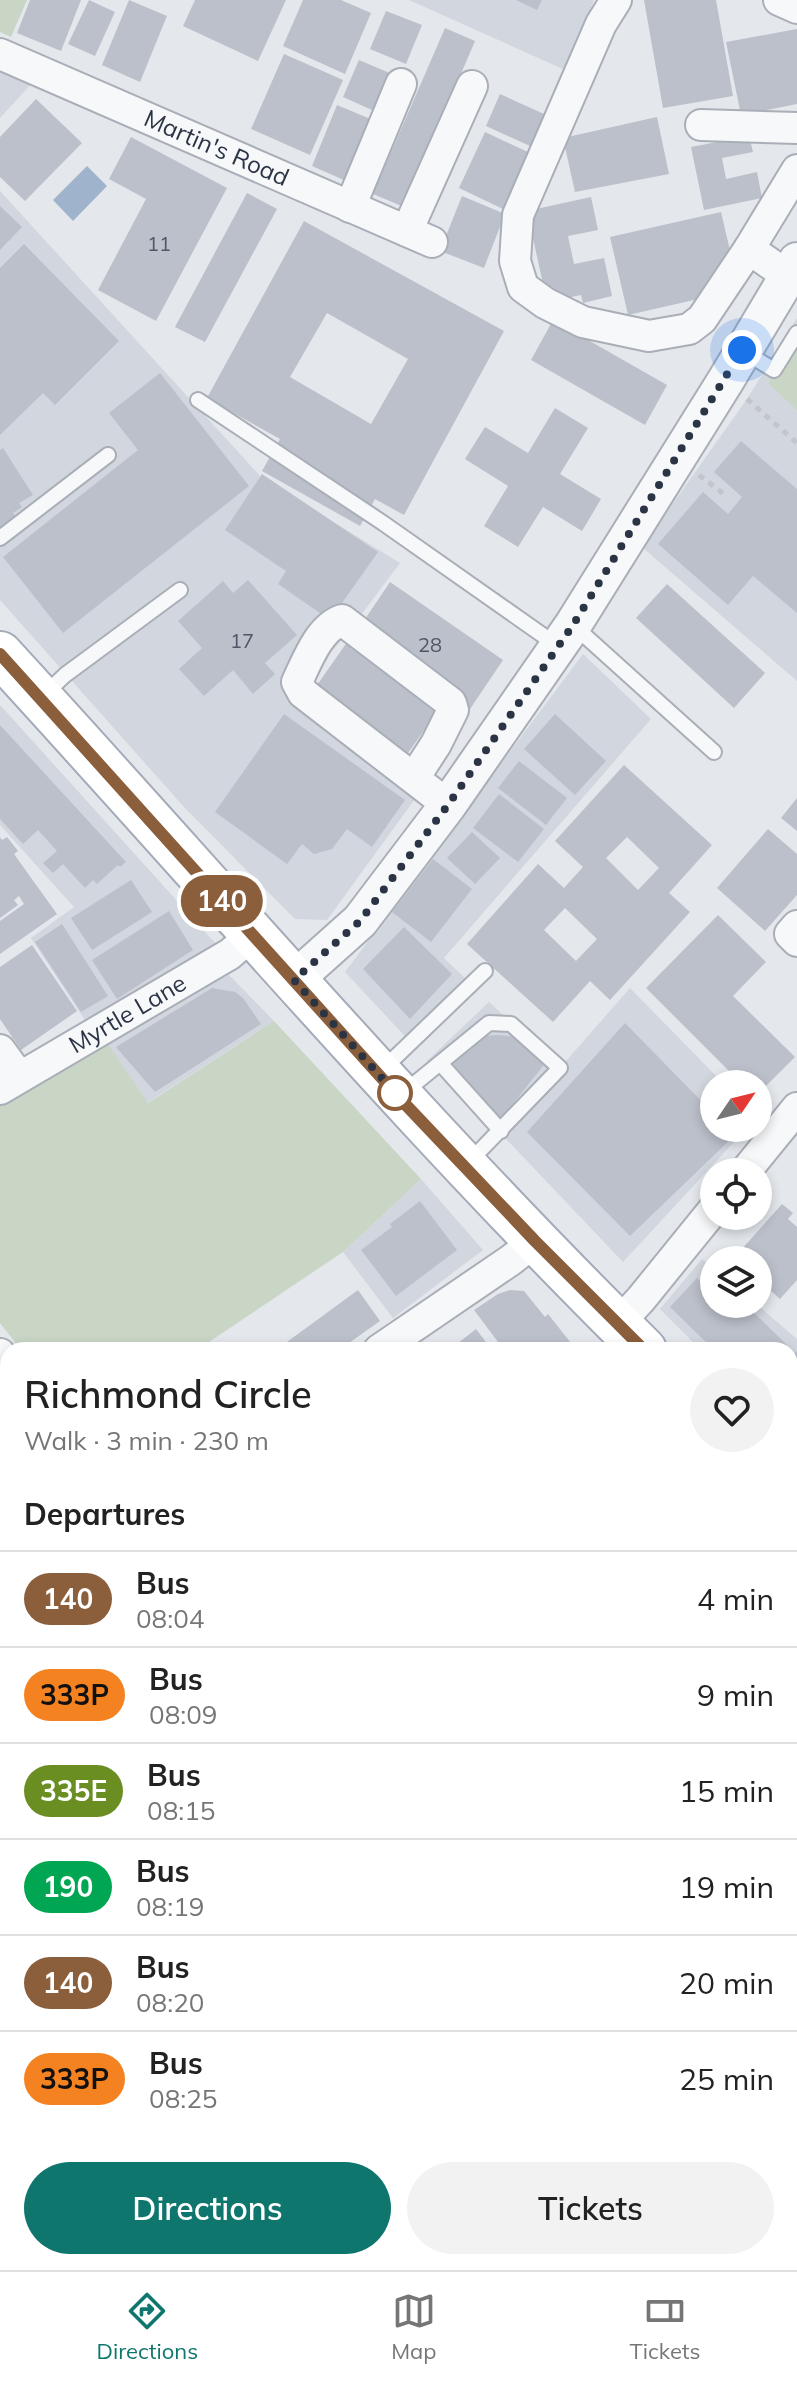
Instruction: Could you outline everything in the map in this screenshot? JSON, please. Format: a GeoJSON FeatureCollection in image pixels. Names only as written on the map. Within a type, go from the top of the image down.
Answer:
{"type":"FeatureCollection","features":[{"type":"Feature","properties":{"kind":"main road"},"geometry":{"type":"LineString","coordinates":[[0,654],[388,1085],[535,1241],[631,1337]]}},
{"type":"Feature","properties":{"kind":"street"},"geometry":{"type":"LineString","coordinates":[[616,0],[601,24],[518,215],[515,261],[523,287],[545,303],[583,322],[649,336],[689,329],[702,319],[797,170]]}},
{"type":"Feature","properties":{"kind":"street"},"geometry":{"type":"LineString","coordinates":[[779,0],[797,8]]}},
{"type":"Feature","properties":{"kind":"street","name":"Martin's Road"},"geometry":{"type":"LineString","coordinates":[[0,54],[419,237],[472,86]]}},
{"type":"Feature","properties":{"kind":"street"},"geometry":{"type":"LineString","coordinates":[[350,207],[401,84]]}},
{"type":"Feature","properties":{"kind":"street"},"geometry":{"type":"LineString","coordinates":[[701,125],[797,128]]}},
{"type":"Feature","properties":{"kind":"street"},"geometry":{"type":"LineString","coordinates":[[294,980],[360,921],[448,805],[566,636],[792,268],[749,249]]}},
{"type":"Feature","properties":{"kind":"street"},"geometry":{"type":"LineString","coordinates":[[414,778],[453,710],[451,703],[342,620],[333,623],[312,650],[297,682],[303,693],[448,805]]}},
{"type":"Feature","properties":{"kind":"street"},"geometry":{"type":"LineString","coordinates":[[797,926],[790,934],[797,941]]}},
{"type":"Feature","properties":{"kind":"street","name":"Myrtle Lane"},"geometry":{"type":"LineString","coordinates":[[9,1082],[230,954],[252,935]]}},
{"type":"Feature","properties":{"kind":"street"},"geometry":{"type":"LineString","coordinates":[[0,1050],[9,1082]]}},
{"type":"Feature","properties":{"kind":"street"},"geometry":{"type":"LineString","coordinates":[[756,1158],[797,1108]]}},
{"type":"Feature","properties":{"kind":"street"},"geometry":{"type":"LineString","coordinates":[[631,1337],[641,1299],[700,1226]]}},
{"type":"Feature","properties":{"kind":"street"},"geometry":{"type":"LineString","coordinates":[[391,1342],[535,1241]]}},
{"type":"Feature","properties":{"kind":"lane"},"geometry":{"type":"LineString","coordinates":[[734,365],[774,370],[797,333]]}},
{"type":"Feature","properties":{"kind":"lane"},"geometry":{"type":"LineString","coordinates":[[198,400],[383,523],[566,636],[714,752]]}},
{"type":"Feature","properties":{"kind":"lane"},"geometry":{"type":"LineString","coordinates":[[0,538],[108,455]]}},
{"type":"Feature","properties":{"kind":"lane"},"geometry":{"type":"LineString","coordinates":[[41,698],[65,675],[180,590]]}},
{"type":"Feature","properties":{"kind":"lane"},"geometry":{"type":"LineString","coordinates":[[388,1085],[485,971]]}},
{"type":"Feature","properties":{"kind":"lane"},"geometry":{"type":"LineString","coordinates":[[388,1085],[440,1063],[489,1023],[511,1024],[560,1068],[464,1167]]}},
{"type":"Feature","properties":{"kind":"lane"},"geometry":{"type":"LineString","coordinates":[[440,1063],[501,1131]]}},
{"type":"Feature","properties":{"kind":"path"},"geometry":{"type":"LineString","coordinates":[[734,365],[797,443]]}},
{"type":"Feature","properties":{"kind":"shaded area"},"geometry":{"type":"Polygon","coordinates":[[[409,0],[594,0],[565,70],[409,0]]]}},
{"type":"Feature","properties":{"kind":"shaded area"},"geometry":{"type":"Polygon","coordinates":[[[0,67],[33,82],[0,118],[0,67]]]}},
{"type":"Feature","properties":{"kind":"shaded area"},"geometry":{"type":"Polygon","coordinates":[[[0,191],[262,478],[400,563],[343,639],[287,698],[420,792],[327,920],[295,919],[184,807],[0,600],[0,191]]]}},
{"type":"Feature","properties":{"kind":"shaded area"},"geometry":{"type":"Polygon","coordinates":[[[797,318],[797,681],[642,547],[747,399],[797,318]]]}},
{"type":"Feature","properties":{"kind":"shaded area"},"geometry":{"type":"Polygon","coordinates":[[[583,654],[651,719],[444,958],[476,989],[416,1048],[345,972],[583,654]]]}},
{"type":"Feature","properties":{"kind":"shaded area"},"geometry":{"type":"Polygon","coordinates":[[[0,705],[217,945],[85,1020],[31,938],[74,907],[0,825],[0,705]]]}},
{"type":"Feature","properties":{"kind":"shaded area"},"geometry":{"type":"Polygon","coordinates":[[[229,975],[274,1021],[147,1103],[103,1038],[229,975]]]}},
{"type":"Feature","properties":{"kind":"shaded area"},"geometry":{"type":"Polygon","coordinates":[[[630,988],[710,1070],[700,1070],[700,1142],[734,1142],[719,1158],[700,1158],[700,1179],[623,1262],[427,1061],[489,1002],[560,1068],[630,988]]]}},
{"type":"Feature","properties":{"kind":"shaded area"},"geometry":{"type":"Polygon","coordinates":[[[421,1179],[483,1250],[393,1318],[343,1252],[421,1179]]]}},
{"type":"Feature","properties":{"kind":"shaded area"},"geometry":{"type":"Polygon","coordinates":[[[700,1261],[700,1318],[772,1318],[797,1339],[797,1342],[693,1342],[660,1309],[700,1261]]]}},
{"type":"Feature","properties":{"kind":"green space"},"geometry":{"type":"Polygon","coordinates":[[[0,0],[27,0],[11,37],[0,32],[0,0]]]}},
{"type":"Feature","properties":{"kind":"green space"},"geometry":{"type":"Polygon","coordinates":[[[797,338],[797,410],[768,383],[797,338]]]}},
{"type":"Feature","properties":{"kind":"green space"},"geometry":{"type":"Polygon","coordinates":[[[274,1021],[421,1179],[343,1252],[209,1342],[15,1342],[0,1323],[0,1104],[103,1037],[148,1103],[274,1021]]]}},
{"type":"Feature","properties":{"kind":"water"},"geometry":{"type":"Polygon","coordinates":[[[87,166],[107,186],[73,221],[53,200],[87,166]]]}},
{"type":"Feature","properties":{"kind":"building"},"geometry":{"type":"Polygon","coordinates":[[[30,0],[81,0],[61,51],[17,33],[30,0]]]}},
{"type":"Feature","properties":{"kind":"building"},"geometry":{"type":"Polygon","coordinates":[[[89,0],[115,12],[95,56],[68,44],[89,0]]]}},
{"type":"Feature","properties":{"kind":"building"},"geometry":{"type":"Polygon","coordinates":[[[129,0],[167,16],[140,82],[102,65],[129,0]]]}},
{"type":"Feature","properties":{"kind":"building"},"geometry":{"type":"Polygon","coordinates":[[[195,0],[286,0],[258,61],[183,26],[195,0]]]}},
{"type":"Feature","properties":{"kind":"building"},"geometry":{"type":"Polygon","coordinates":[[[303,0],[341,0],[371,13],[345,74],[283,46],[303,0]]]}},
{"type":"Feature","properties":{"kind":"building"},"geometry":{"type":"Polygon","coordinates":[[[516,0],[542,0],[537,10],[516,0]]]}},
{"type":"Feature","properties":{"kind":"building"},"geometry":{"type":"Polygon","coordinates":[[[644,0],[716,0],[733,96],[663,108],[644,0]]]}},
{"type":"Feature","properties":{"kind":"building"},"geometry":{"type":"Polygon","coordinates":[[[386,11],[422,25],[406,64],[370,49],[386,11]]]}},
{"type":"Feature","properties":{"kind":"building"},"geometry":{"type":"Polygon","coordinates":[[[445,28],[475,41],[404,207],[373,194],[445,28]]]}},
{"type":"Feature","properties":{"kind":"building"},"geometry":{"type":"Polygon","coordinates":[[[797,29],[797,104],[741,115],[726,42],[797,29]]]}},
{"type":"Feature","properties":{"kind":"building"},"geometry":{"type":"Polygon","coordinates":[[[284,54],[343,80],[310,155],[251,129],[284,54]]]}},
{"type":"Feature","properties":{"kind":"building"},"geometry":{"type":"Polygon","coordinates":[[[359,60],[399,77],[383,115],[343,97],[359,60]]]}},
{"type":"Feature","properties":{"kind":"building"},"geometry":{"type":"Polygon","coordinates":[[[500,94],[544,114],[530,146],[486,126],[500,94]]]}},
{"type":"Feature","properties":{"kind":"building"},"geometry":{"type":"Polygon","coordinates":[[[36,99],[82,143],[25,201],[0,177],[0,137],[36,99]]]}},
{"type":"Feature","properties":{"kind":"building"},"geometry":{"type":"Polygon","coordinates":[[[337,105],[380,123],[355,185],[312,166],[337,105]]]}},
{"type":"Feature","properties":{"kind":"building"},"geometry":{"type":"Polygon","coordinates":[[[657,117],[669,174],[575,192],[563,138],[657,117]]]}},
{"type":"Feature","properties":{"kind":"building"},"geometry":{"type":"Polygon","coordinates":[[[485,132],[530,153],[505,210],[459,188],[485,132]]]}},
{"type":"Feature","properties":{"kind":"building"},"geometry":{"type":"Polygon","coordinates":[[[749,136],[753,152],[722,158],[726,179],[757,172],[762,198],[704,210],[691,147],[749,136]]]}},
{"type":"Feature","properties":{"kind":"building"},"geometry":{"type":"Polygon","coordinates":[[[131,137],[227,188],[156,321],[98,290],[146,199],[109,179],[131,137]]]}},
{"type":"Feature","properties":{"kind":"building"},"geometry":{"type":"Polygon","coordinates":[[[247,193],[277,209],[205,342],[175,327],[247,193]]]}},
{"type":"Feature","properties":{"kind":"building"},"geometry":{"type":"Polygon","coordinates":[[[462,196],[505,214],[484,268],[440,251],[462,196]]]}},
{"type":"Feature","properties":{"kind":"building"},"geometry":{"type":"Polygon","coordinates":[[[591,197],[598,230],[568,236],[574,264],[604,258],[612,296],[583,303],[581,295],[547,302],[527,211],[591,197]]]}},
{"type":"Feature","properties":{"kind":"building"},"geometry":{"type":"Polygon","coordinates":[[[0,206],[22,227],[0,250],[0,206]]]}},
{"type":"Feature","properties":{"kind":"building"},"geometry":{"type":"Polygon","coordinates":[[[721,212],[733,263],[725,281],[705,286],[707,297],[628,315],[610,237],[721,212]]]}},
{"type":"Feature","properties":{"kind":"building"},"geometry":{"type":"Polygon","coordinates":[[[304,221],[504,331],[404,515],[375,499],[360,526],[262,471],[280,439],[207,398],[304,221]],[[327,313],[290,377],[371,424],[408,359],[327,313]]]}},
{"type":"Feature","properties":{"kind":"building"},"geometry":{"type":"Polygon","coordinates":[[[24,244],[119,341],[55,405],[43,393],[0,435],[0,268],[24,244]]]}},
{"type":"Feature","properties":{"kind":"building"},"geometry":{"type":"Polygon","coordinates":[[[553,320],[667,385],[645,425],[531,360],[553,320]]]}},
{"type":"Feature","properties":{"kind":"building"},"geometry":{"type":"Polygon","coordinates":[[[160,373],[249,486],[63,633],[3,557],[138,450],[109,413],[160,373]]]}},
{"type":"Feature","properties":{"kind":"building"},"geometry":{"type":"Polygon","coordinates":[[[555,408],[588,428],[560,474],[601,499],[582,531],[543,507],[518,547],[484,526],[508,486],[465,459],[485,427],[528,453],[555,408]]]}},
{"type":"Feature","properties":{"kind":"building"},"geometry":{"type":"Polygon","coordinates":[[[741,441],[797,489],[797,613],[753,576],[728,605],[658,544],[703,492],[728,514],[742,497],[714,472],[741,441]]]}},
{"type":"Feature","properties":{"kind":"building"},"geometry":{"type":"Polygon","coordinates":[[[3,448],[33,495],[19,503],[22,507],[13,513],[16,517],[0,527],[0,450],[3,448]]]}},
{"type":"Feature","properties":{"kind":"building"},"geometry":{"type":"Polygon","coordinates":[[[262,474],[378,552],[330,620],[278,584],[286,571],[225,530],[262,474]]]}},
{"type":"Feature","properties":{"kind":"building"},"geometry":{"type":"Polygon","coordinates":[[[248,580],[297,635],[265,663],[275,674],[253,694],[233,670],[204,696],[179,669],[202,648],[178,621],[223,581],[233,593],[248,580]]]}},
{"type":"Feature","properties":{"kind":"building"},"geometry":{"type":"Polygon","coordinates":[[[390,582],[503,660],[470,709],[357,631],[390,582]]]}},
{"type":"Feature","properties":{"kind":"building"},"geometry":{"type":"Polygon","coordinates":[[[667,584],[765,673],[734,708],[636,618],[667,584]]]}},
{"type":"Feature","properties":{"kind":"building"},"geometry":{"type":"Polygon","coordinates":[[[350,638],[443,704],[403,760],[310,695],[350,638]]]}},
{"type":"Feature","properties":{"kind":"building"},"geometry":{"type":"Polygon","coordinates":[[[284,714],[405,800],[372,847],[347,829],[332,849],[314,854],[302,844],[287,864],[215,812],[284,714]]]}},
{"type":"Feature","properties":{"kind":"building"},"geometry":{"type":"Polygon","coordinates":[[[555,714],[606,761],[575,795],[524,749],[555,714]]]}},
{"type":"Feature","properties":{"kind":"building"},"geometry":{"type":"Polygon","coordinates":[[[0,725],[126,862],[120,867],[118,865],[97,884],[93,880],[85,888],[63,864],[53,873],[43,863],[57,851],[38,830],[23,844],[0,819],[0,725]]]}},
{"type":"Feature","properties":{"kind":"building"},"geometry":{"type":"Polygon","coordinates":[[[519,761],[567,798],[546,825],[498,788],[519,761]]]}},
{"type":"Feature","properties":{"kind":"building"},"geometry":{"type":"Polygon","coordinates":[[[624,765],[712,845],[669,893],[690,912],[610,1000],[590,981],[553,1022],[467,944],[538,864],[564,888],[583,867],[555,841],[624,765]],[[627,837],[606,858],[638,890],[659,868],[627,837]],[[565,908],[544,930],[576,961],[597,939],[565,908]]]}},
{"type":"Feature","properties":{"kind":"building"},"geometry":{"type":"Polygon","coordinates":[[[499,794],[544,829],[518,862],[473,828],[499,794]]]}},
{"type":"Feature","properties":{"kind":"building"},"geometry":{"type":"Polygon","coordinates":[[[797,798],[797,831],[781,818],[797,798]]]}},
{"type":"Feature","properties":{"kind":"building"},"geometry":{"type":"Polygon","coordinates":[[[768,829],[797,854],[797,895],[765,931],[717,888],[768,829]]]}},
{"type":"Feature","properties":{"kind":"building"},"geometry":{"type":"Polygon","coordinates":[[[472,832],[500,858],[475,884],[447,858],[472,832]]]}},
{"type":"Feature","properties":{"kind":"building"},"geometry":{"type":"Polygon","coordinates":[[[0,837],[2,840],[7,837],[18,851],[14,854],[57,914],[0,954],[0,921],[24,904],[19,896],[14,900],[18,905],[0,918],[0,837]]]}},
{"type":"Feature","properties":{"kind":"building"},"geometry":{"type":"Polygon","coordinates":[[[433,859],[472,889],[431,942],[392,912],[433,859]]]}},
{"type":"Feature","properties":{"kind":"building"},"geometry":{"type":"Polygon","coordinates":[[[131,880],[152,912],[92,950],[71,918],[131,880]]]}},
{"type":"Feature","properties":{"kind":"building"},"geometry":{"type":"Polygon","coordinates":[[[169,911],[193,950],[117,999],[92,960],[169,911]]]}},
{"type":"Feature","properties":{"kind":"building"},"geometry":{"type":"Polygon","coordinates":[[[718,915],[766,962],[733,996],[795,1057],[772,1080],[772,1070],[728,1070],[646,988],[718,915]]]}},
{"type":"Feature","properties":{"kind":"building"},"geometry":{"type":"Polygon","coordinates":[[[62,924],[108,996],[81,1012],[35,942],[62,924]]]}},
{"type":"Feature","properties":{"kind":"building"},"geometry":{"type":"Polygon","coordinates":[[[404,927],[452,974],[410,1019],[363,969],[404,927]]]}},
{"type":"Feature","properties":{"kind":"building"},"geometry":{"type":"Polygon","coordinates":[[[32,945],[77,1011],[21,1050],[0,1019],[0,967],[32,945]]]}},
{"type":"Feature","properties":{"kind":"building"},"geometry":{"type":"Polygon","coordinates":[[[212,988],[235,992],[243,998],[261,1024],[155,1092],[116,1047],[212,988]]]}},
{"type":"Feature","properties":{"kind":"building"},"geometry":{"type":"Polygon","coordinates":[[[625,1023],[700,1100],[700,1142],[728,1142],[711,1158],[700,1158],[700,1169],[630,1236],[527,1132],[625,1023]]]}},
{"type":"Feature","properties":{"kind":"building"},"geometry":{"type":"Polygon","coordinates":[[[480,1036],[516,1037],[547,1061],[499,1121],[450,1060],[480,1036]]]}},
{"type":"Feature","properties":{"kind":"building"},"geometry":{"type":"Polygon","coordinates":[[[420,1201],[457,1250],[396,1296],[361,1250],[420,1201]]]}},
{"type":"Feature","properties":{"kind":"building"},"geometry":{"type":"Polygon","coordinates":[[[782,1204],[793,1213],[788,1219],[797,1227],[797,1280],[780,1299],[772,1292],[772,1246],[744,1246],[759,1230],[772,1230],[772,1215],[782,1204]]]}},
{"type":"Feature","properties":{"kind":"building"},"geometry":{"type":"Polygon","coordinates":[[[697,1278],[700,1281],[700,1318],[759,1318],[784,1342],[706,1342],[670,1307],[697,1278]]]}},
{"type":"Feature","properties":{"kind":"building"},"geometry":{"type":"Polygon","coordinates":[[[358,1290],[380,1321],[350,1342],[287,1342],[358,1290]]]}},
{"type":"Feature","properties":{"kind":"building"},"geometry":{"type":"Polygon","coordinates":[[[510,1290],[524,1291],[570,1342],[498,1342],[474,1310],[510,1290]]]}},
{"type":"Feature","properties":{"kind":"building"},"geometry":{"type":"Polygon","coordinates":[[[476,1329],[486,1342],[459,1342],[476,1329]]]}},
{"type":"Feature","properties":{"kind":"bus line","name":"140"},"geometry":{"type":"LineString","coordinates":[[0,654],[405,1104],[636,1342]]}},
{"type":"Feature","properties":{"kind":"route"},"geometry":{"type":"LineString","coordinates":[[395,1093],[398,1096],[294,980],[360,921],[448,805],[573,625],[742,350]]}}]}
